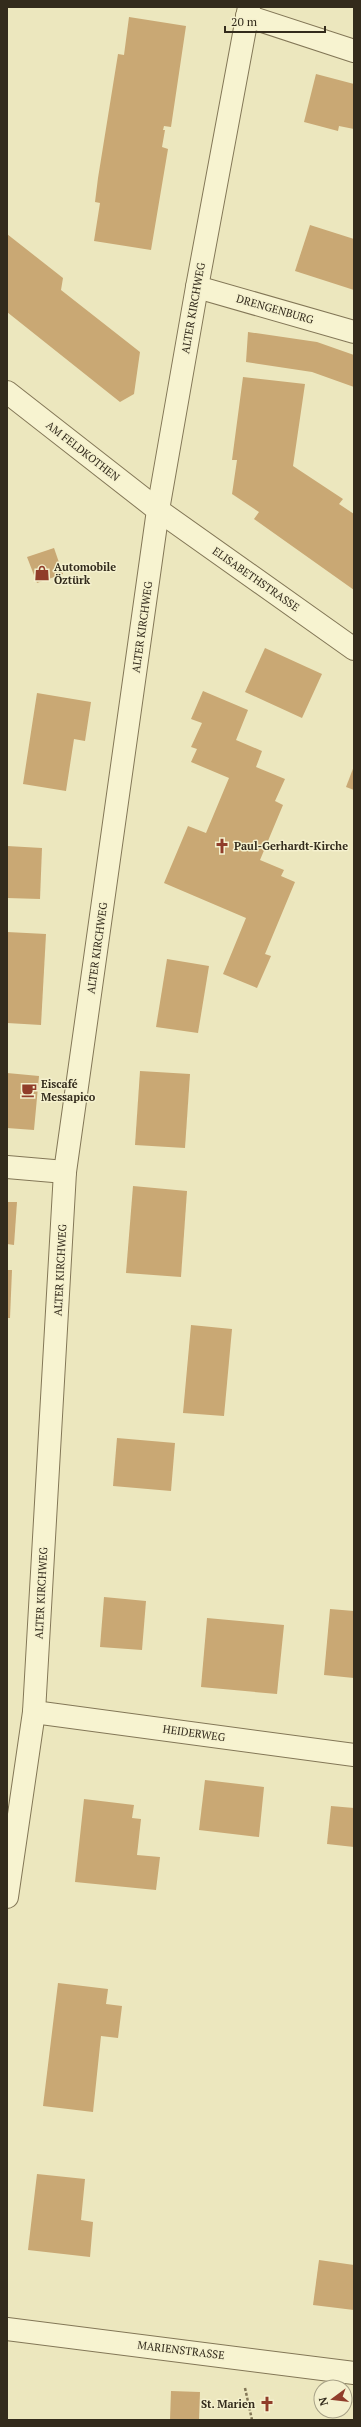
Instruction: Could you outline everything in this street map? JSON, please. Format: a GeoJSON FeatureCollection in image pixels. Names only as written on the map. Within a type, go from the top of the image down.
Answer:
{"type":"FeatureCollection","features":[{"type":"Feature","properties":{"kind":"street"},"geometry":{"type":"LineString","coordinates":[[248,11],[354,51]]}},
{"type":"Feature","properties":{"kind":"street","name":"ALTER KIRCHWEG"},"geometry":{"type":"LineString","coordinates":[[7,1897],[34,1712],[65,1172],[158,510],[197,287],[248,11]]}},
{"type":"Feature","properties":{"kind":"street","name":"DRENGENBURG"},"geometry":{"type":"LineString","coordinates":[[197,287],[354,332]]}},
{"type":"Feature","properties":{"kind":"street","name":"AM FELDKOTHEN"},"geometry":{"type":"LineString","coordinates":[[7,392],[158,510]]}},
{"type":"Feature","properties":{"kind":"street","name":"ELISABETHSTRASSE"},"geometry":{"type":"LineString","coordinates":[[158,510],[354,649]]}},
{"type":"Feature","properties":{"kind":"street"},"geometry":{"type":"LineString","coordinates":[[7,1168],[65,1172]]}},
{"type":"Feature","properties":{"kind":"street","name":"HEIDERWEG"},"geometry":{"type":"LineString","coordinates":[[34,1712],[354,1755]]}},
{"type":"Feature","properties":{"kind":"street","name":"MARIENSTRASSE"},"geometry":{"type":"LineString","coordinates":[[7,2329],[354,2373]]}},
{"type":"Feature","properties":{"kind":"building"},"geometry":{"type":"Polygon","coordinates":[[[129,17],[186,26],[171,127],[164,126],[163,130],[165,130],[162,147],[168,149],[151,250],[94,241],[100,203],[95,202],[98,178],[118,54],[124,55],[129,17]]]}},
{"type":"Feature","properties":{"kind":"building"},"geometry":{"type":"Polygon","coordinates":[[[316,74],[354,84],[354,129],[339,126],[338,131],[304,122],[316,74]]]}},
{"type":"Feature","properties":{"kind":"building"},"geometry":{"type":"Polygon","coordinates":[[[310,225],[354,239],[354,290],[295,271],[310,225]]]}},
{"type":"Feature","properties":{"kind":"building"},"geometry":{"type":"Polygon","coordinates":[[[7,234],[63,278],[61,290],[140,352],[134,394],[120,402],[7,312],[7,234]]]}},
{"type":"Feature","properties":{"kind":"building"},"geometry":{"type":"Polygon","coordinates":[[[248,332],[317,342],[354,355],[354,387],[312,372],[246,362],[248,332]]]}},
{"type":"Feature","properties":{"kind":"building"},"geometry":{"type":"Polygon","coordinates":[[[243,377],[305,384],[293,466],[343,499],[339,504],[354,514],[354,590],[254,519],[259,512],[232,494],[237,460],[232,460],[243,377]]]}},
{"type":"Feature","properties":{"kind":"building"},"geometry":{"type":"Polygon","coordinates":[[[54,548],[63,574],[37,583],[27,557],[54,548]]]}},
{"type":"Feature","properties":{"kind":"building"},"geometry":{"type":"Polygon","coordinates":[[[265,648],[322,674],[302,718],[245,692],[265,648]]]}},
{"type":"Feature","properties":{"kind":"building","name":"Paul-Gerhardt-Kirche"},"geometry":{"type":"Polygon","coordinates":[[[203,691],[248,710],[236,740],[262,751],[256,767],[285,779],[275,801],[283,805],[260,860],[284,870],[281,876],[295,882],[265,954],[271,956],[257,988],[223,974],[246,918],[164,883],[188,826],[206,833],[229,778],[191,762],[197,749],[191,747],[202,723],[191,719],[203,691]]]}},
{"type":"Feature","properties":{"kind":"building"},"geometry":{"type":"Polygon","coordinates":[[[37,693],[91,702],[85,741],[74,739],[66,791],[23,784],[37,693]]]}},
{"type":"Feature","properties":{"kind":"building"},"geometry":{"type":"Polygon","coordinates":[[[354,766],[354,790],[346,787],[354,766]]]}},
{"type":"Feature","properties":{"kind":"building"},"geometry":{"type":"Polygon","coordinates":[[[7,846],[42,848],[40,899],[7,898],[7,846]]]}},
{"type":"Feature","properties":{"kind":"building"},"geometry":{"type":"Polygon","coordinates":[[[7,932],[46,934],[41,1025],[7,1023],[7,932]]]}},
{"type":"Feature","properties":{"kind":"building"},"geometry":{"type":"Polygon","coordinates":[[[167,959],[209,966],[198,1033],[156,1027],[167,959]]]}},
{"type":"Feature","properties":{"kind":"building"},"geometry":{"type":"Polygon","coordinates":[[[140,1071],[190,1074],[185,1148],[135,1145],[140,1071]]]}},
{"type":"Feature","properties":{"kind":"building"},"geometry":{"type":"Polygon","coordinates":[[[7,1073],[39,1076],[34,1130],[7,1128],[7,1073]]]}},
{"type":"Feature","properties":{"kind":"building"},"geometry":{"type":"Polygon","coordinates":[[[133,1186],[187,1191],[181,1277],[126,1273],[133,1186]]]}},
{"type":"Feature","properties":{"kind":"building"},"geometry":{"type":"Polygon","coordinates":[[[7,1202],[17,1202],[14,1245],[7,1244],[7,1202]]]}},
{"type":"Feature","properties":{"kind":"building"},"geometry":{"type":"Polygon","coordinates":[[[7,1270],[12,1270],[10,1318],[7,1318],[7,1270]]]}},
{"type":"Feature","properties":{"kind":"building"},"geometry":{"type":"Polygon","coordinates":[[[191,1325],[232,1329],[224,1416],[183,1413],[191,1325]]]}},
{"type":"Feature","properties":{"kind":"building"},"geometry":{"type":"Polygon","coordinates":[[[117,1438],[175,1443],[171,1491],[113,1486],[117,1438]]]}},
{"type":"Feature","properties":{"kind":"building"},"geometry":{"type":"Polygon","coordinates":[[[104,1597],[146,1601],[142,1650],[100,1647],[104,1597]]]}},
{"type":"Feature","properties":{"kind":"building"},"geometry":{"type":"Polygon","coordinates":[[[330,1609],[354,1611],[354,1678],[324,1675],[330,1609]]]}},
{"type":"Feature","properties":{"kind":"building"},"geometry":{"type":"Polygon","coordinates":[[[207,1618],[284,1625],[277,1694],[201,1687],[207,1618]]]}},
{"type":"Feature","properties":{"kind":"building"},"geometry":{"type":"Polygon","coordinates":[[[205,1780],[264,1787],[259,1837],[199,1830],[205,1780]]]}},
{"type":"Feature","properties":{"kind":"building"},"geometry":{"type":"Polygon","coordinates":[[[84,1799],[134,1805],[132,1818],[141,1819],[137,1855],[160,1857],[156,1890],[75,1882],[84,1799]]]}},
{"type":"Feature","properties":{"kind":"building"},"geometry":{"type":"Polygon","coordinates":[[[331,1806],[354,1808],[354,1847],[327,1844],[331,1806]]]}},
{"type":"Feature","properties":{"kind":"building"},"geometry":{"type":"Polygon","coordinates":[[[58,1983],[108,1989],[106,2004],[122,2006],[118,2038],[101,2036],[93,2112],[43,2106],[58,1983]]]}},
{"type":"Feature","properties":{"kind":"building"},"geometry":{"type":"Polygon","coordinates":[[[37,2174],[85,2179],[81,2220],[93,2222],[90,2257],[28,2250],[37,2174]]]}},
{"type":"Feature","properties":{"kind":"building"},"geometry":{"type":"Polygon","coordinates":[[[319,2260],[354,2265],[354,2310],[313,2305],[319,2260]]]}},
{"type":"Feature","properties":{"kind":"building"},"geometry":{"type":"Polygon","coordinates":[[[171,2391],[200,2392],[199,2420],[170,2420],[171,2391]]]}},
{"type":"Feature","properties":{"kind":"place","name":"Automobile Öztürk"},"geometry":{"type":"Point","coordinates":[42,573]}},
{"type":"Feature","properties":{"kind":"place","name":"Paul-Gerhardt-Kirche"},"geometry":{"type":"Point","coordinates":[222,846]}},
{"type":"Feature","properties":{"kind":"place","name":"Eiscafé Messapico"},"geometry":{"type":"Point","coordinates":[29,1090]}},
{"type":"Feature","properties":{"kind":"place","name":"St. Marien"},"geometry":{"type":"Point","coordinates":[267,2404]}}]}
